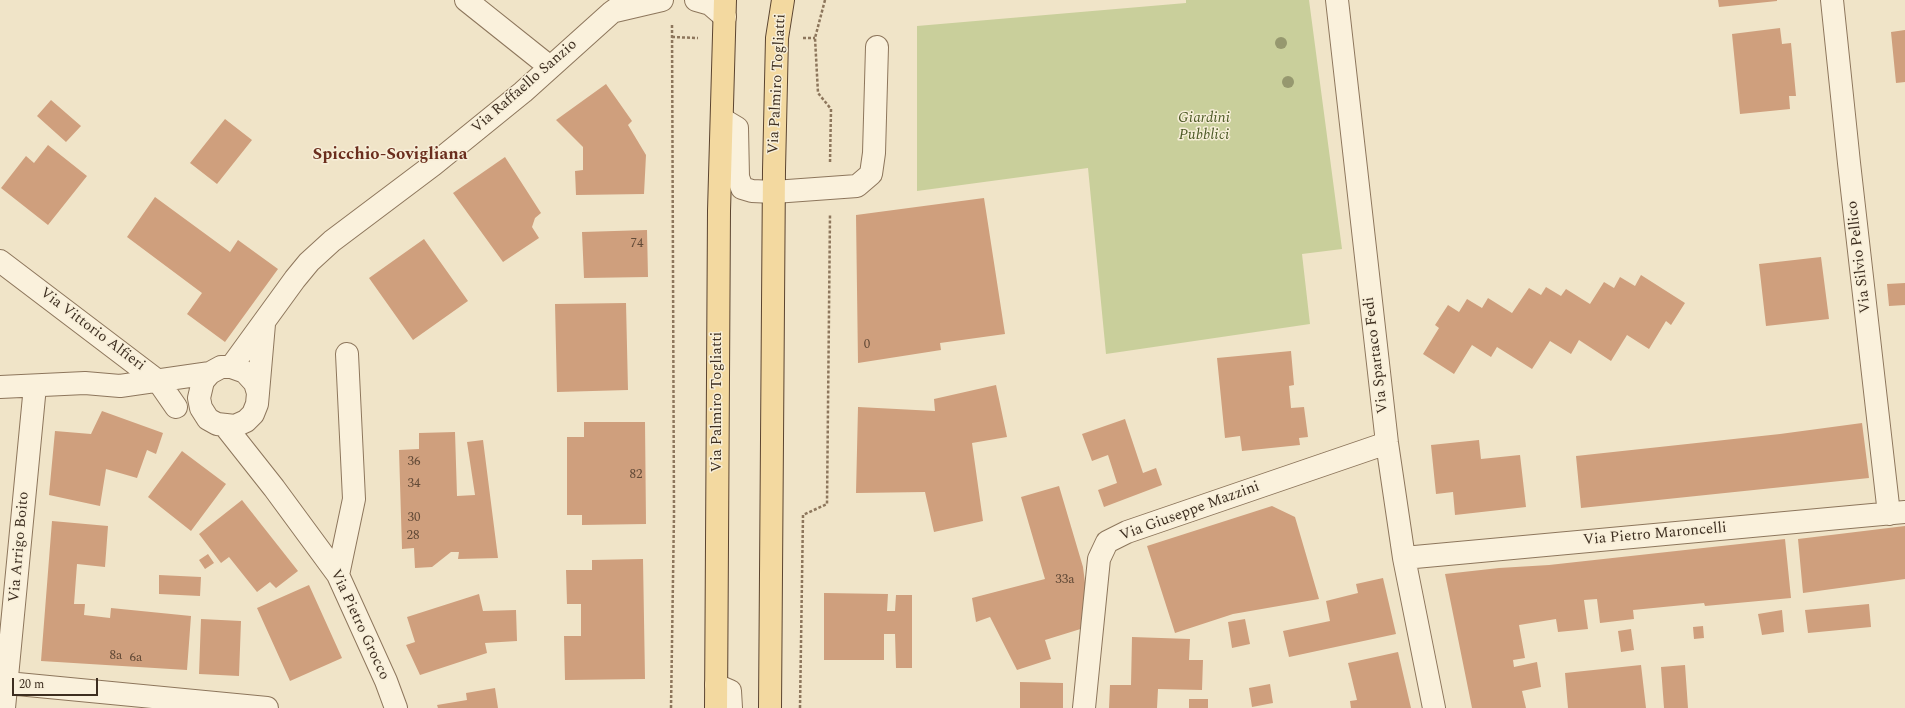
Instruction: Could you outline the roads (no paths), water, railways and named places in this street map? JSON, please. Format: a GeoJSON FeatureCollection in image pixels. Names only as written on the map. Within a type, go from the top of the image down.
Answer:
{"type":"FeatureCollection","features":[{"type":"Feature","properties":{"kind":"main road","name":"Via Palmiro Togliatti"},"geometry":{"type":"LineString","coordinates":[[770,708],[774,192],[777,38],[783,0]]}},
{"type":"Feature","properties":{"kind":"main road","name":"Via Palmiro Togliatti"},"geometry":{"type":"LineString","coordinates":[[716,708],[719,211],[725,9]]}},
{"type":"Feature","properties":{"kind":"street"},"geometry":{"type":"LineString","coordinates":[[466,0],[550,67]]}},
{"type":"Feature","properties":{"kind":"street","name":"Via Raffaello Sanzio"},"geometry":{"type":"LineString","coordinates":[[231,367],[309,262],[332,242],[433,165],[523,92],[620,4],[662,0]]}},
{"type":"Feature","properties":{"kind":"street"},"geometry":{"type":"LineString","coordinates":[[696,0],[725,9]]}},
{"type":"Feature","properties":{"kind":"street","name":"Via Spartaco Fedi"},"geometry":{"type":"LineString","coordinates":[[1337,0],[1354,166],[1387,443],[1404,558],[1434,708]]}},
{"type":"Feature","properties":{"kind":"street","name":"Via Silvio Pellico"},"geometry":{"type":"LineString","coordinates":[[1832,0],[1849,163],[1897,513]]}},
{"type":"Feature","properties":{"kind":"street"},"geometry":{"type":"LineString","coordinates":[[722,119],[738,128],[738,177],[742,188],[752,191],[774,192],[856,186],[871,174],[874,153],[877,47]]}},
{"type":"Feature","properties":{"kind":"street","name":"Via Vittorio Alfieri"},"geometry":{"type":"LineString","coordinates":[[0,261],[158,380],[176,406]]}},
{"type":"Feature","properties":{"kind":"street"},"geometry":{"type":"LineString","coordinates":[[120,386],[176,406],[216,423],[235,426],[246,421],[253,414],[257,404],[264,324]]}},
{"type":"Feature","properties":{"kind":"street"},"geometry":{"type":"LineString","coordinates":[[338,575],[354,499],[347,354]]}},
{"type":"Feature","properties":{"kind":"street"},"geometry":{"type":"LineString","coordinates":[[216,423],[201,408],[199,398],[199,391],[203,381],[210,373],[221,367],[231,367],[245,372],[255,383],[258,393]]}},
{"type":"Feature","properties":{"kind":"street"},"geometry":{"type":"LineString","coordinates":[[0,387],[85,383],[120,386],[210,373]]}},
{"type":"Feature","properties":{"kind":"street","name":"Via Arrigo Boito"},"geometry":{"type":"LineString","coordinates":[[4,708],[35,386]]}},
{"type":"Feature","properties":{"kind":"street","name":"Via Pietro Grocco"},"geometry":{"type":"LineString","coordinates":[[246,421],[274,488]]}},
{"type":"Feature","properties":{"kind":"street","name":"Via Pietro Grocco"},"geometry":{"type":"LineString","coordinates":[[216,423],[274,488],[338,575],[386,681],[396,708]]}},
{"type":"Feature","properties":{"kind":"street","name":"Via Giuseppe Mazzini"},"geometry":{"type":"LineString","coordinates":[[1084,708],[1099,559],[1107,542],[1127,532],[1387,443]]}},
{"type":"Feature","properties":{"kind":"street","name":"Via Pietro Maroncelli"},"geometry":{"type":"LineString","coordinates":[[1404,558],[1897,513]]}},
{"type":"Feature","properties":{"kind":"street"},"geometry":{"type":"LineString","coordinates":[[7,683],[267,708]]}},
{"type":"Feature","properties":{"kind":"street"},"geometry":{"type":"LineString","coordinates":[[716,685],[730,691],[731,708]]}},
{"type":"Feature","properties":{"kind":"district","name":"Spicchio-Sovigliana"},"geometry":{"type":"Point","coordinates":[390,156]}},
{"type":"Feature","properties":{"kind":"park label","name":"Giardini Pubblici"},"geometry":{"type":"Point","coordinates":[1204,128]}}]}
